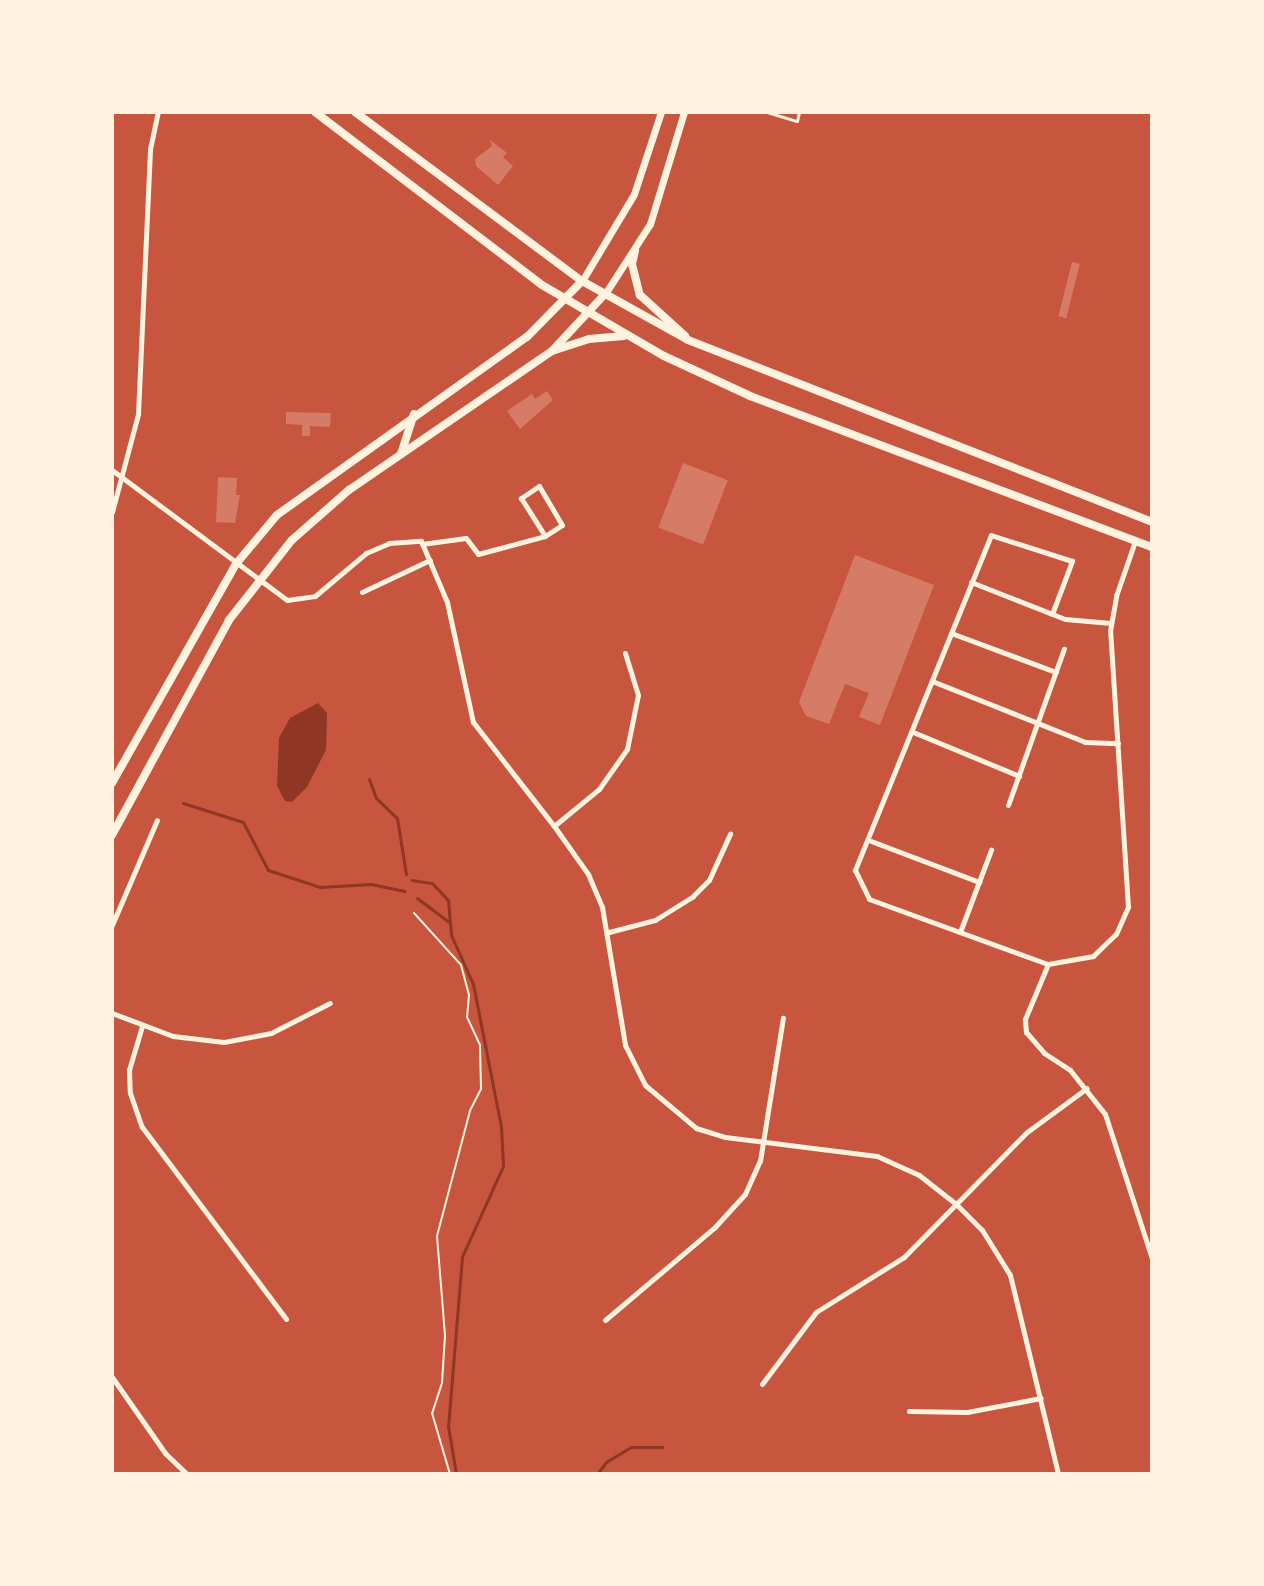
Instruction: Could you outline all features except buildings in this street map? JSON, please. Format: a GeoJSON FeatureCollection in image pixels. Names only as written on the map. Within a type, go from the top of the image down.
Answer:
{"type":"FeatureCollection","features":[{"type":"Feature","properties":{"kind":"main road"},"geometry":{"type":"LineString","coordinates":[[315,112],[565,300],[625,336],[750,396],[1152,547]]}},
{"type":"Feature","properties":{"kind":"main road"},"geometry":{"type":"LineString","coordinates":[[355,112],[582,281],[688,340],[1152,522]]}},
{"type":"Feature","properties":{"kind":"main road"},"geometry":{"type":"LineString","coordinates":[[635,251],[632,264],[640,295],[688,340]]}},
{"type":"Feature","properties":{"kind":"main road"},"geometry":{"type":"LineString","coordinates":[[112,783],[236,564],[282,510],[414,414],[514,347],[582,281]]}},
{"type":"Feature","properties":{"kind":"main road"},"geometry":{"type":"LineString","coordinates":[[112,835],[229,620],[257,580],[328,506],[552,351],[605,294]]}},
{"type":"Feature","properties":{"kind":"main road"},"geometry":{"type":"LineString","coordinates":[[552,351],[589,339],[625,336]]}},
{"type":"Feature","properties":{"kind":"main road"},"geometry":{"type":"LineString","coordinates":[[400,455],[414,414]]}},
{"type":"Feature","properties":{"kind":"street"},"geometry":{"type":"LineString","coordinates":[[112,512],[138,414],[150,149],[158,112]]}},
{"type":"Feature","properties":{"kind":"street"},"geometry":{"type":"LineString","coordinates":[[582,281],[625,214],[661,112]]}},
{"type":"Feature","properties":{"kind":"street"},"geometry":{"type":"LineString","coordinates":[[605,294],[635,251],[664,188],[684,112]]}},
{"type":"Feature","properties":{"kind":"street"},"geometry":{"type":"LineString","coordinates":[[112,470],[275,595],[300,601],[315,596],[366,553],[405,540],[422,544],[466,538],[478,554],[545,536],[562,525],[539,486],[521,498],[545,536]]}},
{"type":"Feature","properties":{"kind":"street"},"geometry":{"type":"LineString","coordinates":[[1052,614],[1072,561],[997,533],[987,539],[871,841],[861,850],[855,870],[869,899],[1048,964],[1093,956],[1116,934],[1128,907],[1111,623],[1135,541]]}},
{"type":"Feature","properties":{"kind":"street"},"geometry":{"type":"LineString","coordinates":[[422,544],[447,602],[473,722],[588,874],[609,932],[625,1045],[645,1085],[696,1128],[762,1143],[877,1156],[919,1175],[956,1204],[982,1230],[1010,1275],[1058,1474]]}},
{"type":"Feature","properties":{"kind":"street"},"geometry":{"type":"LineString","coordinates":[[362,592],[430,560]]}},
{"type":"Feature","properties":{"kind":"street"},"geometry":{"type":"LineString","coordinates":[[971,582],[1076,622],[1111,623]]}},
{"type":"Feature","properties":{"kind":"street"},"geometry":{"type":"LineString","coordinates":[[951,633],[1056,672]]}},
{"type":"Feature","properties":{"kind":"street"},"geometry":{"type":"LineString","coordinates":[[1008,805],[1064,649]]}},
{"type":"Feature","properties":{"kind":"street"},"geometry":{"type":"LineString","coordinates":[[554,826],[611,775],[627,749],[638,695],[625,653]]}},
{"type":"Feature","properties":{"kind":"street"},"geometry":{"type":"LineString","coordinates":[[932,681],[1085,742],[1118,743]]}},
{"type":"Feature","properties":{"kind":"street"},"geometry":{"type":"LineString","coordinates":[[913,732],[1019,776]]}},
{"type":"Feature","properties":{"kind":"street"},"geometry":{"type":"LineString","coordinates":[[112,925],[157,820]]}},
{"type":"Feature","properties":{"kind":"street"},"geometry":{"type":"LineString","coordinates":[[609,932],[655,920],[692,897],[709,880],[730,834]]}},
{"type":"Feature","properties":{"kind":"street"},"geometry":{"type":"LineString","coordinates":[[871,841],[979,882]]}},
{"type":"Feature","properties":{"kind":"street"},"geometry":{"type":"LineString","coordinates":[[960,932],[991,850]]}},
{"type":"Feature","properties":{"kind":"street"},"geometry":{"type":"LineString","coordinates":[[1048,964],[1025,1019],[1026,1032],[1087,1088],[1105,1114],[1152,1259]]}},
{"type":"Feature","properties":{"kind":"street"},"geometry":{"type":"LineString","coordinates":[[112,1013],[142,1026],[200,1041],[250,1039],[293,1024],[330,1003]]}},
{"type":"Feature","properties":{"kind":"street"},"geometry":{"type":"LineString","coordinates":[[605,1320],[735,1208],[755,1174],[783,1018]]}},
{"type":"Feature","properties":{"kind":"street"},"geometry":{"type":"LineString","coordinates":[[142,1026],[129,1070],[130,1093],[142,1127],[286,1319]]}},
{"type":"Feature","properties":{"kind":"street"},"geometry":{"type":"LineString","coordinates":[[762,1384],[816,1312],[904,1257],[1027,1132],[1087,1088]]}},
{"type":"Feature","properties":{"kind":"street"},"geometry":{"type":"LineString","coordinates":[[112,1377],[165,1453],[187,1474]]}},
{"type":"Feature","properties":{"kind":"street"},"geometry":{"type":"LineString","coordinates":[[909,1411],[967,1412],[1041,1398]]}},
{"type":"Feature","properties":{"kind":"lane"},"geometry":{"type":"LineString","coordinates":[[767,112],[797,121],[799,112]]}},
{"type":"Feature","properties":{"kind":"path"},"geometry":{"type":"LineString","coordinates":[[414,913],[461,965],[469,995],[467,1017],[480,1045],[481,1089],[470,1111],[437,1236],[445,1336],[442,1383],[432,1413],[450,1474]]}},
{"type":"Feature","properties":{"kind":"shaded area"},"geometry":{"type":"Polygon","coordinates":[[[318,703],[327,713],[326,750],[307,787],[292,802],[285,801],[277,786],[279,738],[290,718],[318,703]]]}},
{"type":"Feature","properties":{"kind":"waterway"},"geometry":{"type":"LineString","coordinates":[[369,779],[376,798],[397,818],[406,874]]}},
{"type":"Feature","properties":{"kind":"waterway"},"geometry":{"type":"LineString","coordinates":[[183,803],[243,822],[268,870],[320,887],[371,884],[404,891]]}},
{"type":"Feature","properties":{"kind":"waterway"},"geometry":{"type":"LineString","coordinates":[[412,880],[432,883],[448,900],[451,935],[473,984],[501,1127],[503,1166],[462,1257],[448,1426],[456,1474]]}},
{"type":"Feature","properties":{"kind":"waterway"},"geometry":{"type":"LineString","coordinates":[[417,898],[449,922]]}},
{"type":"Feature","properties":{"kind":"waterway"},"geometry":{"type":"LineString","coordinates":[[597,1474],[606,1462],[631,1447],[662,1447]]}}]}
